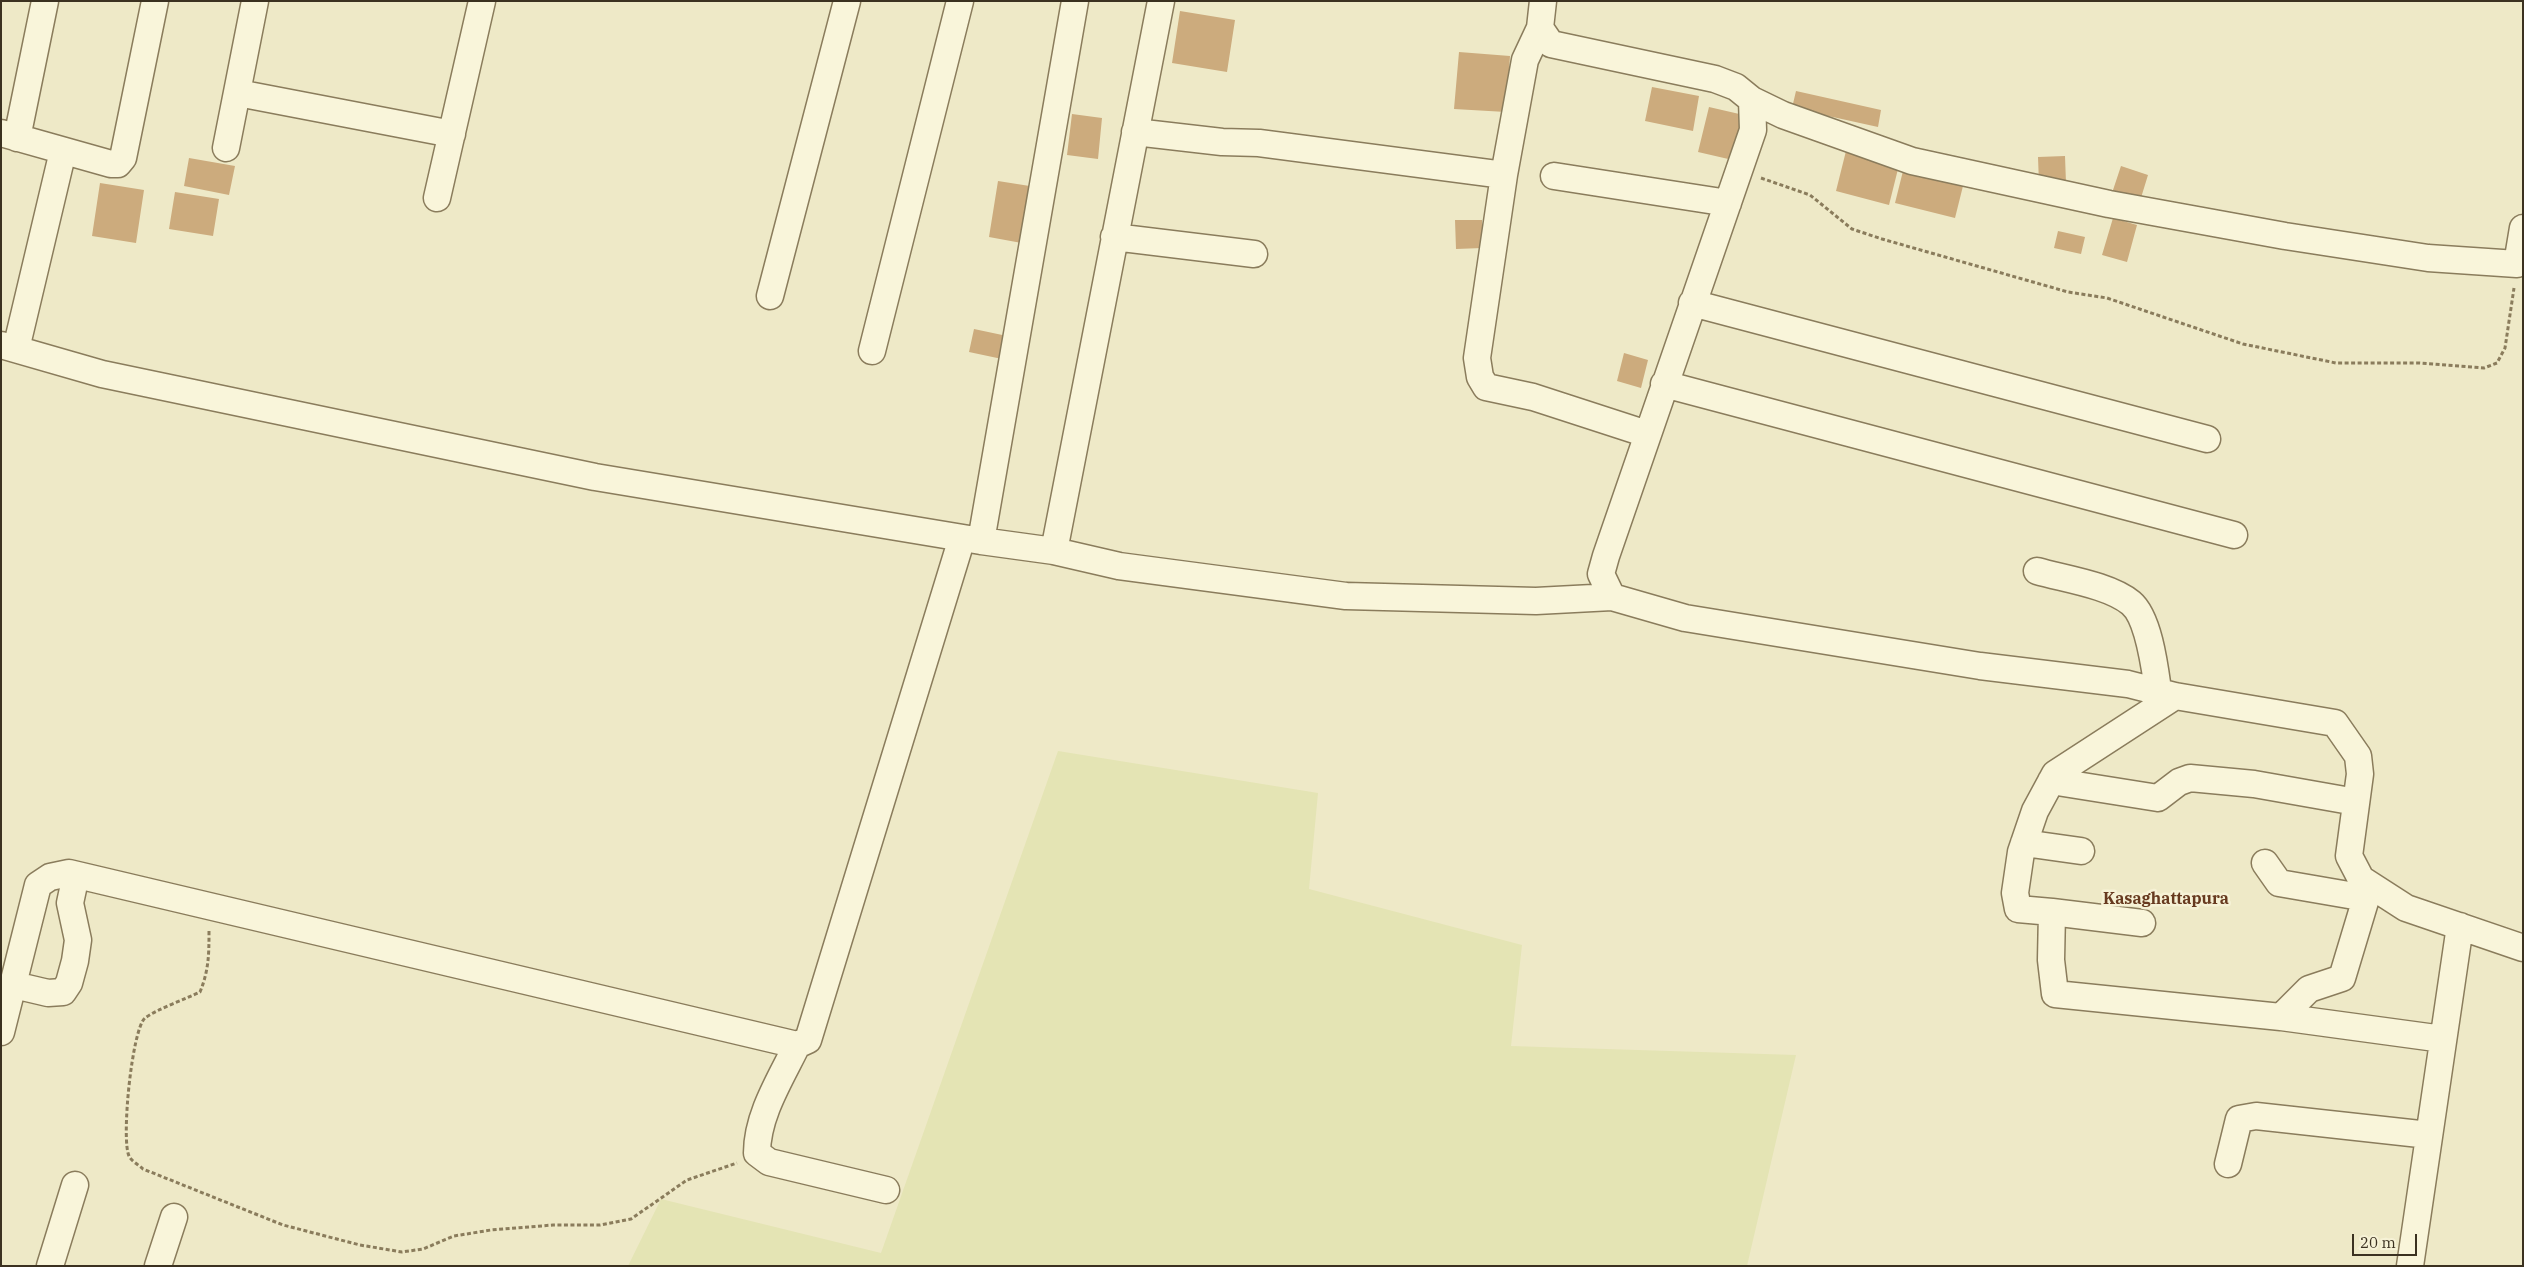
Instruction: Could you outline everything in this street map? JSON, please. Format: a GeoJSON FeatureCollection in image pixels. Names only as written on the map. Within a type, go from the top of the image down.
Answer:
{"type":"FeatureCollection","features":[{"type":"Feature","properties":{"kind":"street"},"geometry":{"type":"LineString","coordinates":[[45,1],[9,135],[111,164],[118,164],[123,158],[155,1]]}},
{"type":"Feature","properties":{"kind":"street"},"geometry":{"type":"LineString","coordinates":[[226,148],[255,1]]}},
{"type":"Feature","properties":{"kind":"street"},"geometry":{"type":"LineString","coordinates":[[437,198],[482,1]]}},
{"type":"Feature","properties":{"kind":"street"},"geometry":{"type":"LineString","coordinates":[[770,296],[847,1]]}},
{"type":"Feature","properties":{"kind":"street"},"geometry":{"type":"LineString","coordinates":[[872,352],[960,1]]}},
{"type":"Feature","properties":{"kind":"street"},"geometry":{"type":"LineString","coordinates":[[1,1032],[38,885],[50,877],[69,873],[797,1045],[808,1040],[971,539],[1075,1]]}},
{"type":"Feature","properties":{"kind":"street"},"geometry":{"type":"LineString","coordinates":[[1054,551],[1161,1]]}},
{"type":"Feature","properties":{"kind":"street"},"geometry":{"type":"LineString","coordinates":[[1540,8],[1551,44],[1715,79],[1736,86],[1752,100],[1783,115],[1912,161],[2100,202],[2285,236],[2428,258],[2517,264],[2523,228]]}},
{"type":"Feature","properties":{"kind":"street"},"geometry":{"type":"LineString","coordinates":[[1540,8],[1525,60],[1504,175],[1478,358],[1480,377],[1486,386],[1533,397],[1648,434]]}},
{"type":"Feature","properties":{"kind":"street"},"geometry":{"type":"LineString","coordinates":[[238,93],[452,134]]}},
{"type":"Feature","properties":{"kind":"street"},"geometry":{"type":"LineString","coordinates":[[1612,597],[1601,574],[1664,384],[1753,130],[1752,100]]}},
{"type":"Feature","properties":{"kind":"street"},"geometry":{"type":"LineString","coordinates":[[1135,132],[1222,142],[1260,143],[1504,175]]}},
{"type":"Feature","properties":{"kind":"street"},"geometry":{"type":"LineString","coordinates":[[63,150],[8,347],[102,374],[595,477],[1054,551],[1119,566],[1346,596],[1536,601],[1612,597],[1685,618],[1980,666],[2128,684],[2166,693],[2335,723],[2358,756],[2360,774],[2349,856],[2368,891],[2342,978],[2310,989],[2281,1017]]}},
{"type":"Feature","properties":{"kind":"street"},"geometry":{"type":"LineString","coordinates":[[1554,176],[1728,203]]}},
{"type":"Feature","properties":{"kind":"street"},"geometry":{"type":"LineString","coordinates":[[1114,237],[1254,254]]}},
{"type":"Feature","properties":{"kind":"street"},"geometry":{"type":"LineString","coordinates":[[1692,303],[2207,440]]}},
{"type":"Feature","properties":{"kind":"street"},"geometry":{"type":"LineString","coordinates":[[1664,384],[2234,535]]}},
{"type":"Feature","properties":{"kind":"street"},"geometry":{"type":"LineString","coordinates":[[2037,571],[2110,591],[2132,604],[2140,615],[2166,693]]}},
{"type":"Feature","properties":{"kind":"street"},"geometry":{"type":"LineString","coordinates":[[2142,923],[2018,909],[2015,893],[2024,844],[2035,811],[2055,774],[2166,693]]}},
{"type":"Feature","properties":{"kind":"street"},"geometry":{"type":"LineString","coordinates":[[2051,780],[2158,798],[2179,782],[2190,778],[2254,784],[2356,802]]}},
{"type":"Feature","properties":{"kind":"street"},"geometry":{"type":"LineString","coordinates":[[2024,844],[2081,851]]}},
{"type":"Feature","properties":{"kind":"street"},"geometry":{"type":"LineString","coordinates":[[2265,863],[2279,883],[2368,891],[2406,908],[2523,948]]}},
{"type":"Feature","properties":{"kind":"street"},"geometry":{"type":"LineString","coordinates":[[14,985],[48,993],[63,992],[69,983],[78,940],[70,903],[76,875]]}},
{"type":"Feature","properties":{"kind":"street"},"geometry":{"type":"LineString","coordinates":[[2052,912],[2051,960],[2055,994],[2281,1017],[2443,1039]]}},
{"type":"Feature","properties":{"kind":"street"},"geometry":{"type":"LineString","coordinates":[[2410,1266],[2460,926]]}},
{"type":"Feature","properties":{"kind":"street"},"geometry":{"type":"LineString","coordinates":[[797,1045],[774,1090],[761,1129],[757,1148],[760,1158],[769,1162],[886,1190]]}},
{"type":"Feature","properties":{"kind":"street"},"geometry":{"type":"LineString","coordinates":[[2228,1164],[2239,1119],[2251,1116],[2429,1134]]}},
{"type":"Feature","properties":{"kind":"street"},"geometry":{"type":"LineString","coordinates":[[50,1266],[75,1185]]}},
{"type":"Feature","properties":{"kind":"street"},"geometry":{"type":"LineString","coordinates":[[158,1266],[174,1217]]}},
{"type":"Feature","properties":{"kind":"path"},"geometry":{"type":"LineString","coordinates":[[1739,171],[1810,195],[1852,229],[1882,239],[2068,292],[2106,298],[2243,344],[2336,363],[2420,363],[2484,368],[2497,363],[2505,348],[2517,264]]}},
{"type":"Feature","properties":{"kind":"path"},"geometry":{"type":"LineString","coordinates":[[220,909],[210,921],[210,956],[207,975],[200,992],[145,1018],[139,1027],[129,1087],[124,1136],[129,1157],[143,1169],[283,1225],[360,1245],[402,1252],[423,1249],[454,1236],[491,1230],[553,1225],[600,1225],[631,1219],[687,1180],[729,1165],[760,1158]]}},
{"type":"Feature","properties":{"kind":"green space"},"geometry":{"type":"Polygon","coordinates":[[[1058,751],[1318,793],[1309,889],[1522,945],[1511,1046],[1796,1055],[1747,1266],[628,1266],[661,1199],[881,1253],[1058,751]]]}},
{"type":"Feature","properties":{"kind":"building"},"geometry":{"type":"Polygon","coordinates":[[[1180,11],[1235,20],[1227,72],[1172,63],[1180,11]]]}},
{"type":"Feature","properties":{"kind":"building"},"geometry":{"type":"Polygon","coordinates":[[[1459,52],[1510,56],[1506,112],[1454,109],[1459,52]]]}},
{"type":"Feature","properties":{"kind":"building"},"geometry":{"type":"Polygon","coordinates":[[[1652,87],[1699,96],[1693,131],[1645,121],[1652,87]]]}},
{"type":"Feature","properties":{"kind":"building"},"geometry":{"type":"Polygon","coordinates":[[[1796,91],[1881,110],[1878,127],[1792,108],[1796,91]]]}},
{"type":"Feature","properties":{"kind":"building"},"geometry":{"type":"Polygon","coordinates":[[[1709,107],[1748,116],[1737,161],[1698,152],[1709,107]]]}},
{"type":"Feature","properties":{"kind":"building"},"geometry":{"type":"Polygon","coordinates":[[[1072,114],[1102,118],[1098,159],[1067,155],[1072,114]]]}},
{"type":"Feature","properties":{"kind":"building"},"geometry":{"type":"Polygon","coordinates":[[[1846,151],[1899,165],[1889,205],[1836,191],[1846,151]]]}},
{"type":"Feature","properties":{"kind":"building"},"geometry":{"type":"Polygon","coordinates":[[[2065,156],[2066,183],[2039,184],[2038,157],[2065,156]]]}},
{"type":"Feature","properties":{"kind":"building"},"geometry":{"type":"Polygon","coordinates":[[[189,158],[235,166],[229,195],[184,186],[189,158]]]}},
{"type":"Feature","properties":{"kind":"building"},"geometry":{"type":"Polygon","coordinates":[[[2121,166],[2148,175],[2140,201],[2112,193],[2121,166]]]}},
{"type":"Feature","properties":{"kind":"building"},"geometry":{"type":"Polygon","coordinates":[[[1904,167],[1964,182],[1955,218],[1895,203],[1904,167]]]}},
{"type":"Feature","properties":{"kind":"building"},"geometry":{"type":"Polygon","coordinates":[[[998,181],[1036,187],[1027,244],[989,237],[998,181]]]}},
{"type":"Feature","properties":{"kind":"building"},"geometry":{"type":"Polygon","coordinates":[[[100,183],[144,190],[136,243],[92,236],[100,183]]]}},
{"type":"Feature","properties":{"kind":"building"},"geometry":{"type":"Polygon","coordinates":[[[175,192],[219,199],[213,236],[169,229],[175,192]]]}},
{"type":"Feature","properties":{"kind":"building"},"geometry":{"type":"Polygon","coordinates":[[[2113,218],[2137,225],[2127,262],[2102,255],[2113,218]]]}},
{"type":"Feature","properties":{"kind":"building"},"geometry":{"type":"Polygon","coordinates":[[[1455,220],[1482,220],[1482,248],[1456,249],[1455,220]]]}},
{"type":"Feature","properties":{"kind":"building"},"geometry":{"type":"Polygon","coordinates":[[[2058,231],[2085,237],[2081,254],[2054,248],[2058,231]]]}},
{"type":"Feature","properties":{"kind":"building"},"geometry":{"type":"Polygon","coordinates":[[[974,329],[1007,336],[1002,359],[969,352],[974,329]]]}},
{"type":"Feature","properties":{"kind":"building"},"geometry":{"type":"Polygon","coordinates":[[[1624,353],[1648,360],[1641,388],[1617,381],[1624,353]]]}},
{"type":"Feature","properties":{"kind":"district","name":"Kasaghattapura"},"geometry":{"type":"Point","coordinates":[2166,899]}}]}
